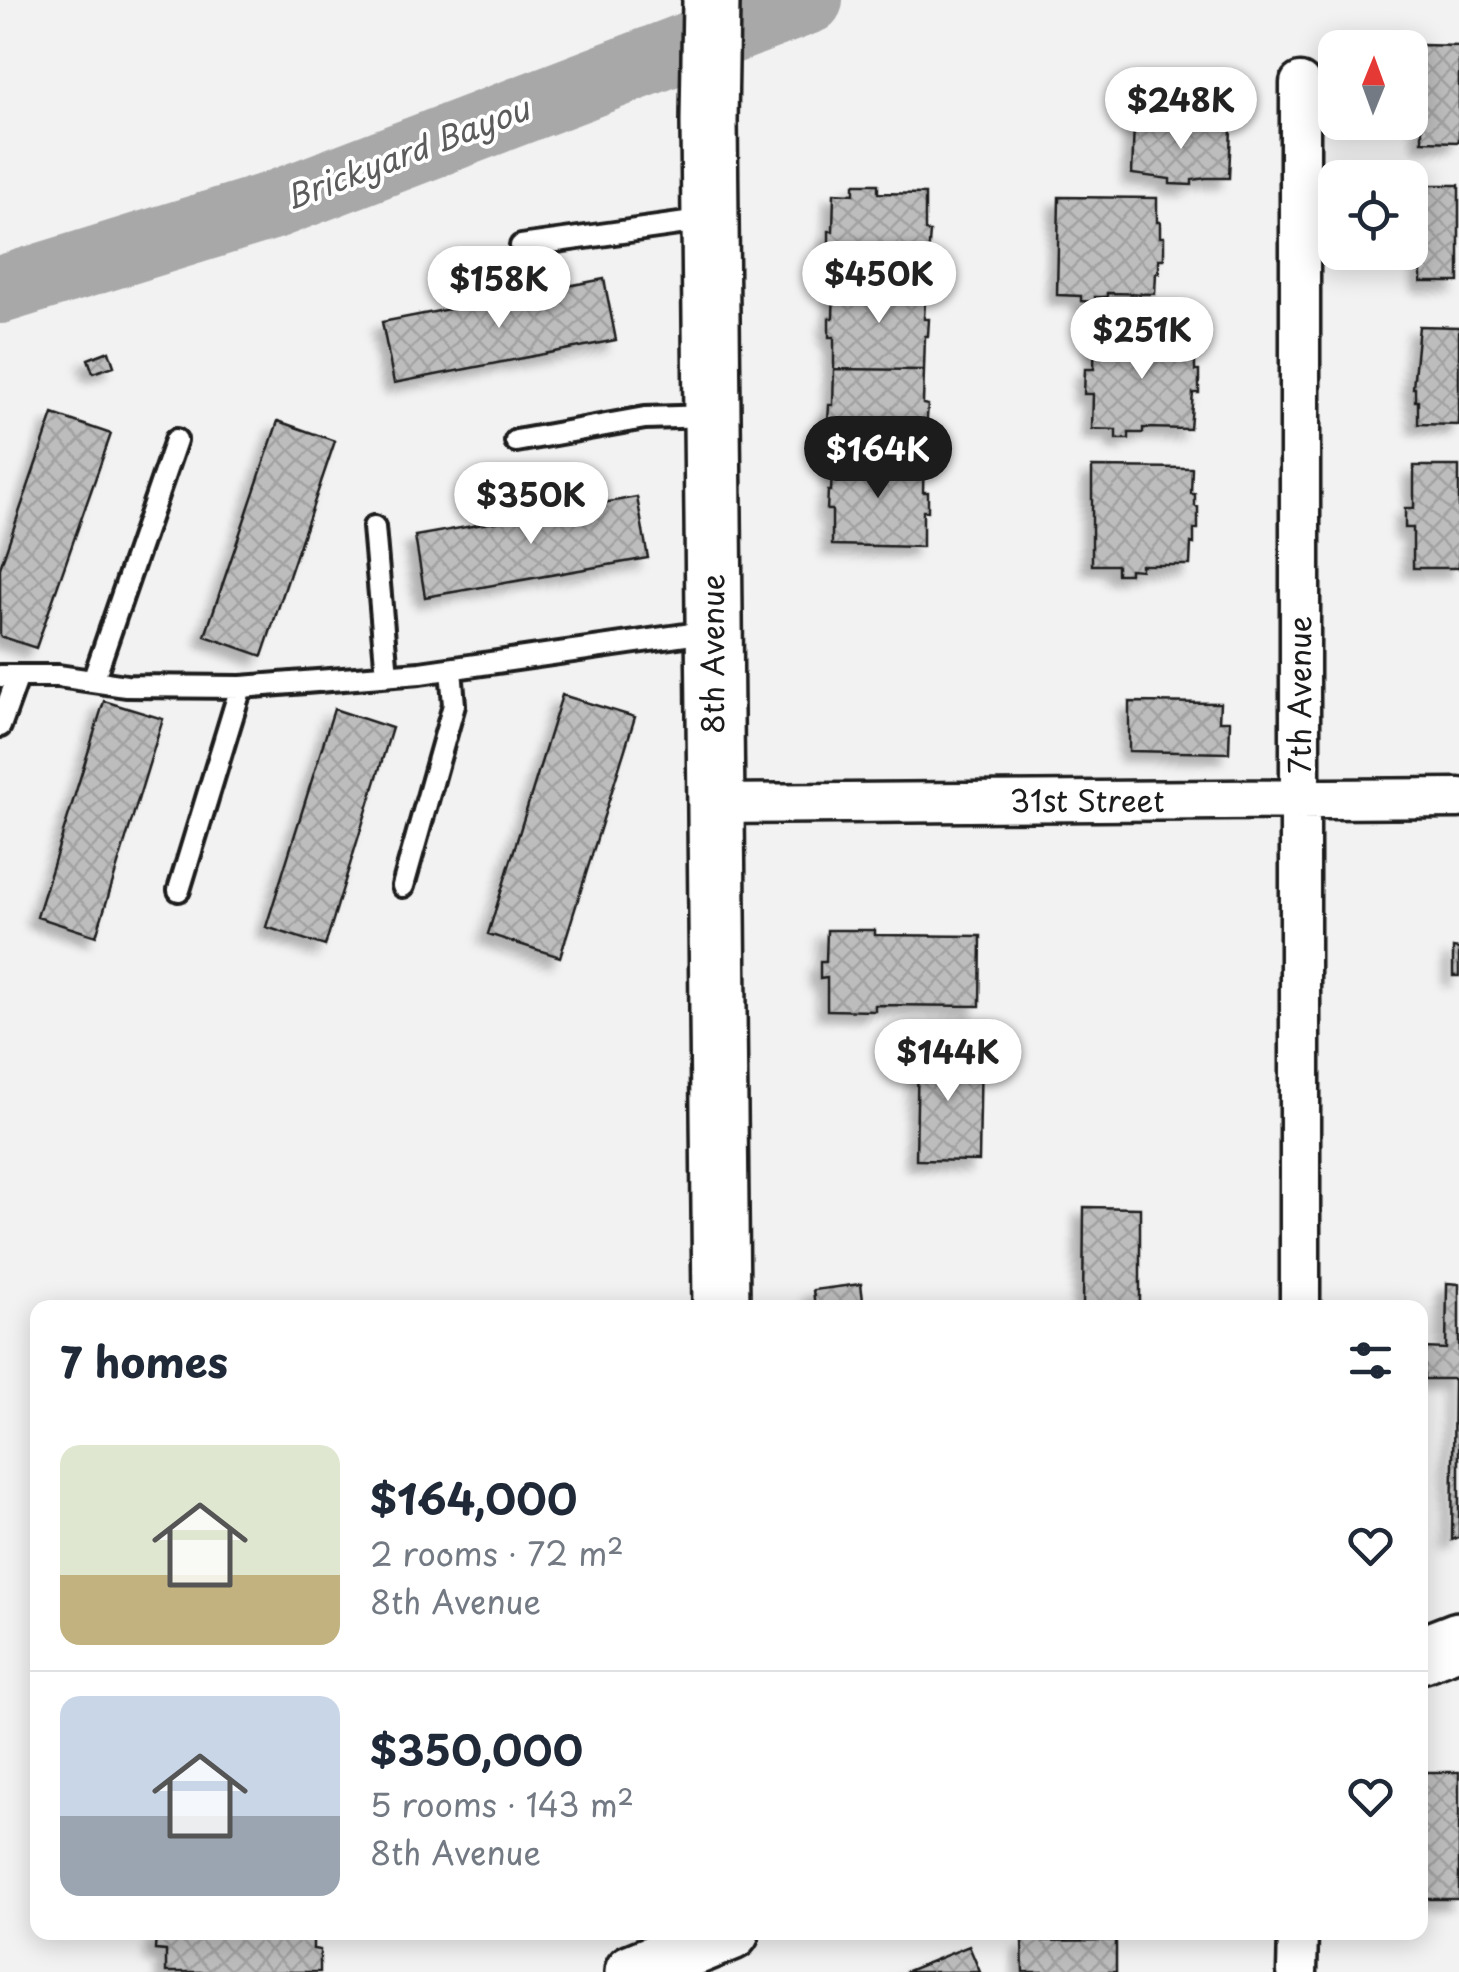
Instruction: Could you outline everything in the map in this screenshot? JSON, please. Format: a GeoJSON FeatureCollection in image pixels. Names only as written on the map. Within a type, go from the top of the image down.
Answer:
{"type":"FeatureCollection","features":[{"type":"Feature","properties":{"kind":"street","name":"8th Avenue"},"geometry":{"type":"LineString","coordinates":[[711,0],[714,804],[721,1300]]}},
{"type":"Feature","properties":{"kind":"street","name":"7th Avenue"},"geometry":{"type":"LineString","coordinates":[[1300,83],[1300,1300]]}},
{"type":"Feature","properties":{"kind":"street","name":"31st Street"},"geometry":{"type":"LineString","coordinates":[[714,804],[1459,798]]}},
{"type":"Feature","properties":{"kind":"street"},"geometry":{"type":"LineString","coordinates":[[1428,1652],[1459,1640]]}},
{"type":"Feature","properties":{"kind":"street"},"geometry":{"type":"LineString","coordinates":[[633,1972],[713,1940]]}},
{"type":"Feature","properties":{"kind":"street"},"geometry":{"type":"LineString","coordinates":[[728,1972],[730,1940]]}},
{"type":"Feature","properties":{"kind":"street"},"geometry":{"type":"LineString","coordinates":[[1297,1972],[1298,1940]]}},
{"type":"Feature","properties":{"kind":"lane"},"geometry":{"type":"LineString","coordinates":[[521,246],[710,220]]}},
{"type":"Feature","properties":{"kind":"lane"},"geometry":{"type":"LineString","coordinates":[[516,441],[645,418],[712,416]]}},
{"type":"Feature","properties":{"kind":"lane"},"geometry":{"type":"LineString","coordinates":[[93,682],[176,440]]}},
{"type":"Feature","properties":{"kind":"lane"},"geometry":{"type":"LineString","coordinates":[[374,527],[387,675]]}},
{"type":"Feature","properties":{"kind":"lane"},"geometry":{"type":"LineString","coordinates":[[0,726],[9,676],[58,676],[126,686],[240,686],[451,669],[714,631]]}},
{"type":"Feature","properties":{"kind":"lane"},"geometry":{"type":"LineString","coordinates":[[403,886],[454,705],[451,669]]}},
{"type":"Feature","properties":{"kind":"lane"},"geometry":{"type":"LineString","coordinates":[[179,890],[240,686]]}},
{"type":"Feature","properties":{"kind":"building"},"geometry":{"type":"Polygon","coordinates":[[[1428,45],[1459,46],[1459,142],[1422,141],[1428,140],[1428,45]]]}},
{"type":"Feature","properties":{"kind":"building"},"geometry":{"type":"Polygon","coordinates":[[[1134,124],[1231,127],[1229,178],[1192,180],[1192,185],[1132,174],[1134,124]]]}},
{"type":"Feature","properties":{"kind":"building"},"geometry":{"type":"Polygon","coordinates":[[[854,184],[878,184],[878,193],[925,194],[925,231],[930,232],[926,284],[834,282],[835,248],[829,248],[829,231],[833,231],[834,193],[854,194],[854,184]]]}},
{"type":"Feature","properties":{"kind":"building"},"geometry":{"type":"Polygon","coordinates":[[[1428,185],[1459,185],[1459,282],[1421,282],[1421,270],[1428,270],[1428,185]]]}},
{"type":"Feature","properties":{"kind":"building"},"geometry":{"type":"Polygon","coordinates":[[[1059,197],[1157,198],[1164,259],[1159,259],[1155,294],[1107,293],[1107,297],[1095,297],[1096,302],[1081,301],[1081,296],[1057,295],[1059,197]]]}},
{"type":"Feature","properties":{"kind":"building"},"geometry":{"type":"Polygon","coordinates":[[[604,279],[616,340],[394,383],[382,322],[604,279]]]}},
{"type":"Feature","properties":{"kind":"building"},"geometry":{"type":"Polygon","coordinates":[[[834,282],[926,284],[924,319],[929,319],[924,370],[834,369],[834,337],[829,337],[829,318],[833,318],[834,282]]]}},
{"type":"Feature","properties":{"kind":"building"},"geometry":{"type":"Polygon","coordinates":[[[1419,326],[1459,327],[1459,425],[1418,424],[1418,401],[1413,388],[1419,326]]]}},
{"type":"Feature","properties":{"kind":"building"},"geometry":{"type":"Polygon","coordinates":[[[1095,331],[1191,333],[1191,358],[1195,358],[1195,371],[1199,371],[1199,393],[1193,393],[1190,429],[1143,428],[1143,433],[1129,433],[1129,439],[1116,439],[1116,430],[1092,429],[1093,394],[1084,394],[1085,369],[1094,369],[1095,331]]]}},
{"type":"Feature","properties":{"kind":"building"},"geometry":{"type":"Polygon","coordinates":[[[109,351],[114,366],[93,373],[88,359],[109,351]]]}},
{"type":"Feature","properties":{"kind":"building"},"geometry":{"type":"Polygon","coordinates":[[[834,369],[924,370],[923,404],[928,405],[924,456],[833,455],[833,422],[828,422],[829,405],[833,405],[834,369]]]}},
{"type":"Feature","properties":{"kind":"building"},"geometry":{"type":"Polygon","coordinates":[[[53,414],[111,434],[36,648],[0,636],[0,568],[53,414]]]}},
{"type":"Feature","properties":{"kind":"building"},"geometry":{"type":"Polygon","coordinates":[[[278,421],[335,441],[262,656],[205,636],[278,421]]]}},
{"type":"Feature","properties":{"kind":"building"},"geometry":{"type":"Polygon","coordinates":[[[833,455],[924,456],[923,492],[928,492],[928,511],[923,511],[923,547],[832,545],[832,510],[827,510],[833,455]]]}},
{"type":"Feature","properties":{"kind":"building"},"geometry":{"type":"Polygon","coordinates":[[[1414,466],[1459,466],[1459,568],[1413,568],[1413,528],[1405,528],[1405,508],[1414,508],[1414,466]]]}},
{"type":"Feature","properties":{"kind":"building"},"geometry":{"type":"Polygon","coordinates":[[[1092,467],[1192,468],[1191,494],[1195,494],[1198,507],[1198,529],[1194,529],[1190,565],[1141,565],[1141,570],[1117,574],[1117,565],[1092,565],[1092,467]]]}},
{"type":"Feature","properties":{"kind":"building"},"geometry":{"type":"Polygon","coordinates":[[[637,497],[648,558],[425,597],[415,536],[637,497]]]}},
{"type":"Feature","properties":{"kind":"building"},"geometry":{"type":"Polygon","coordinates":[[[562,695],[635,717],[560,957],[488,934],[562,695]]]}},
{"type":"Feature","properties":{"kind":"building"},"geometry":{"type":"Polygon","coordinates":[[[104,701],[163,719],[96,936],[37,917],[104,701]]]}},
{"type":"Feature","properties":{"kind":"building"},"geometry":{"type":"Polygon","coordinates":[[[1129,702],[1220,703],[1219,721],[1230,721],[1229,753],[1129,751],[1129,702]]]}},
{"type":"Feature","properties":{"kind":"building"},"geometry":{"type":"Polygon","coordinates":[[[334,709],[392,728],[325,946],[266,927],[334,709]]]}},
{"type":"Feature","properties":{"kind":"building"},"geometry":{"type":"Polygon","coordinates":[[[827,930],[875,930],[875,935],[981,936],[980,1006],[875,1005],[875,1011],[827,1010],[827,978],[820,979],[820,962],[826,962],[827,930]]]}},
{"type":"Feature","properties":{"kind":"building"},"geometry":{"type":"Polygon","coordinates":[[[1453,948],[1459,949],[1459,976],[1453,976],[1453,948]]]}},
{"type":"Feature","properties":{"kind":"building"},"geometry":{"type":"Polygon","coordinates":[[[918,1047],[981,1048],[979,1161],[916,1160],[918,1047]]]}},
{"type":"Feature","properties":{"kind":"building"},"geometry":{"type":"Polygon","coordinates":[[[1084,1207],[1140,1208],[1140,1300],[1083,1300],[1084,1207]]]}},
{"type":"Feature","properties":{"kind":"building"},"geometry":{"type":"Polygon","coordinates":[[[1447,1283],[1459,1284],[1459,1537],[1452,1540],[1454,1379],[1428,1379],[1428,1348],[1446,1349],[1447,1283]]]}},
{"type":"Feature","properties":{"kind":"building"},"geometry":{"type":"Polygon","coordinates":[[[861,1284],[863,1300],[814,1300],[813,1290],[861,1284]]]}},
{"type":"Feature","properties":{"kind":"building"},"geometry":{"type":"Polygon","coordinates":[[[1428,1772],[1459,1772],[1459,1899],[1428,1899],[1428,1772]]]}},
{"type":"Feature","properties":{"kind":"building"},"geometry":{"type":"Polygon","coordinates":[[[156,1940],[313,1940],[313,1949],[320,1950],[320,1972],[166,1972],[166,1951],[155,1950],[156,1940]]]}},
{"type":"Feature","properties":{"kind":"building"},"geometry":{"type":"Polygon","coordinates":[[[1116,1940],[1116,1972],[1023,1972],[1022,1941],[1116,1940]]]}},
{"type":"Feature","properties":{"kind":"building"},"geometry":{"type":"Polygon","coordinates":[[[969,1946],[980,1972],[905,1972],[969,1946]]]}},
{"type":"Feature","properties":{"kind":"waterway","name":"Brickyard Bayou"},"geometry":{"type":"LineString","coordinates":[[0,290],[271,206],[809,0]]}}]}
